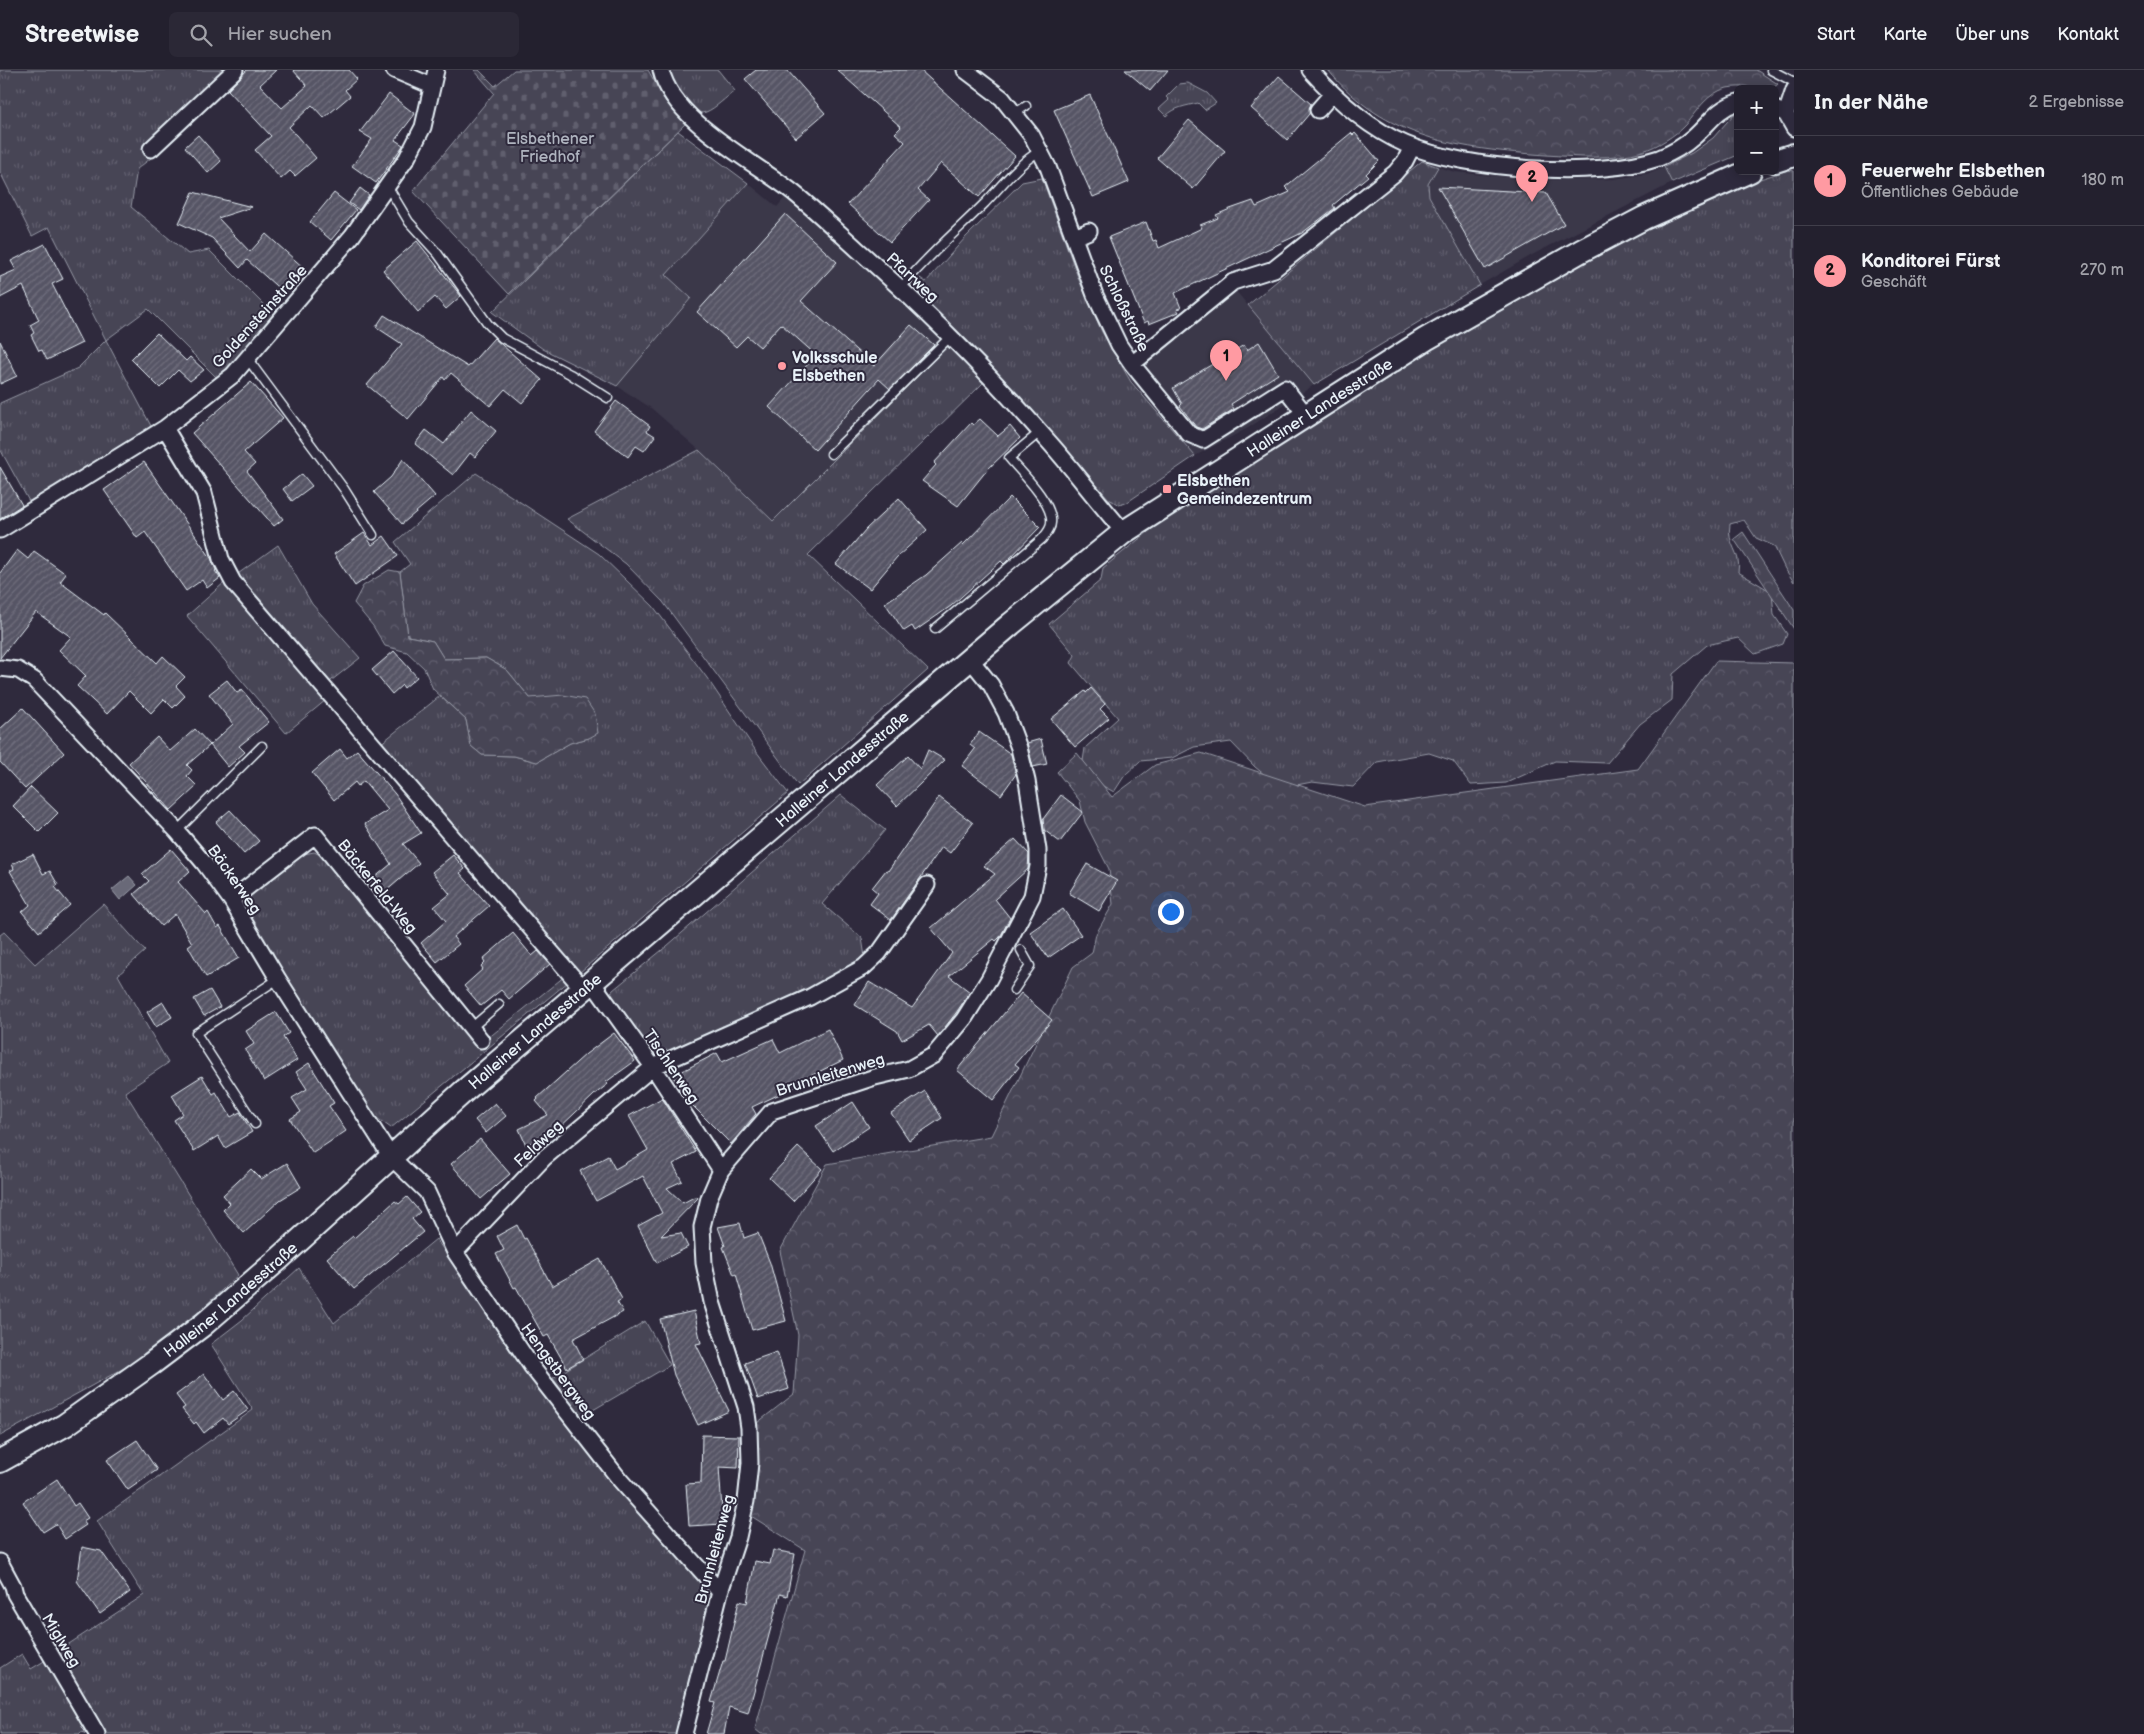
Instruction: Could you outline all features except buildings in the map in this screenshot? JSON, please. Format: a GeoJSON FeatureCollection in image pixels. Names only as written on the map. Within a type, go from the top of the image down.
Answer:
{"type":"FeatureCollection","features":[{"type":"Feature","properties":{"kind":"main road"},"geometry":{"type":"LineString","coordinates":[[1779,161],[1794,155]]}},
{"type":"Feature","properties":{"kind":"main road","name":"Halleiner Landesstraße"},"geometry":{"type":"LineString","coordinates":[[0,1461],[65,1425],[204,1324],[463,1092],[1054,587],[1124,532],[1426,339],[1581,251],[1644,218],[1741,175]]}},
{"type":"Feature","properties":{"kind":"street"},"geometry":{"type":"LineString","coordinates":[[151,150],[235,70]]}},
{"type":"Feature","properties":{"kind":"street"},"geometry":{"type":"LineString","coordinates":[[394,70],[432,86]]}},
{"type":"Feature","properties":{"kind":"street","name":"Goldensteinstraße"},"geometry":{"type":"LineString","coordinates":[[0,530],[165,428],[233,374],[352,236],[388,187],[407,158],[423,127],[436,70]]}},
{"type":"Feature","properties":{"kind":"street","name":"Pfarrweg"},"geometry":{"type":"LineString","coordinates":[[661,70],[664,82],[679,106],[702,126],[794,193],[901,288],[950,336],[1040,432],[1124,532]]}},
{"type":"Feature","properties":{"kind":"street","name":"Schloßstraße"},"geometry":{"type":"LineString","coordinates":[[965,70],[1021,110],[1041,150],[1095,295],[1119,345],[1132,364],[1189,434],[1202,440],[1285,388],[1306,415]]}},
{"type":"Feature","properties":{"kind":"street"},"geometry":{"type":"LineString","coordinates":[[1310,70],[1332,94],[1379,131],[1412,146],[1457,160],[1496,165],[1589,169],[1626,166],[1657,159],[1675,152],[1696,136],[1711,117],[1728,105],[1734,103]]}},
{"type":"Feature","properties":{"kind":"street"},"geometry":{"type":"LineString","coordinates":[[1794,90],[1780,111],[1794,128]]}},
{"type":"Feature","properties":{"kind":"street"},"geometry":{"type":"LineString","coordinates":[[1318,110],[1332,94]]}},
{"type":"Feature","properties":{"kind":"street"},"geometry":{"type":"LineString","coordinates":[[1132,364],[1233,282],[1274,269],[1305,246],[1395,173],[1405,160],[1412,146]]}},
{"type":"Feature","properties":{"kind":"street"},"geometry":{"type":"LineString","coordinates":[[1075,238],[1089,231]]}},
{"type":"Feature","properties":{"kind":"street","name":"Tischlerweg"},"geometry":{"type":"LineString","coordinates":[[165,428],[204,493],[221,558],[233,582],[326,693],[588,986],[653,1067],[721,1170]]}},
{"type":"Feature","properties":{"kind":"street","name":"Brunnleitenweg"},"geometry":{"type":"LineString","coordinates":[[684,1734],[720,1592],[738,1537],[746,1501],[750,1463],[746,1407],[712,1302],[704,1263],[702,1227],[709,1198],[721,1170],[772,1111],[875,1077],[910,1068],[934,1055],[964,1019],[989,979],[1032,896],[1037,874],[1038,850],[1027,780],[1019,748],[1006,713],[991,685],[970,659]]}},
{"type":"Feature","properties":{"kind":"street","name":"Bäckerweg"},"geometry":{"type":"LineString","coordinates":[[0,668],[18,670],[34,680],[177,831],[204,863],[230,900],[391,1157]]}},
{"type":"Feature","properties":{"kind":"street","name":"Bäckerfeld-Weg"},"geometry":{"type":"LineString","coordinates":[[230,900],[315,835],[481,1040]]}},
{"type":"Feature","properties":{"kind":"street","name":"Feldweg"},"geometry":{"type":"LineString","coordinates":[[455,1252],[544,1158],[653,1067],[810,997],[864,967],[879,953],[927,886]]}},
{"type":"Feature","properties":{"kind":"street","name":"Hengstbergweg"},"geometry":{"type":"LineString","coordinates":[[391,1157],[426,1192],[455,1252],[532,1367],[620,1480],[720,1592]]}},
{"type":"Feature","properties":{"kind":"street","name":"Miglweg"},"geometry":{"type":"LineString","coordinates":[[0,1562],[15,1594],[97,1734]]}},
{"type":"Feature","properties":{"kind":"lane"},"geometry":{"type":"LineString","coordinates":[[1771,70],[1794,82]]}},
{"type":"Feature","properties":{"kind":"lane"},"geometry":{"type":"LineString","coordinates":[[901,288],[914,271],[985,203],[1025,160],[1041,150]]}},
{"type":"Feature","properties":{"kind":"lane"},"geometry":{"type":"LineString","coordinates":[[388,187],[409,222],[438,254],[488,324],[502,338],[570,374],[608,398]]}},
{"type":"Feature","properties":{"kind":"lane"},"geometry":{"type":"LineString","coordinates":[[831,454],[950,336]]}},
{"type":"Feature","properties":{"kind":"lane"},"geometry":{"type":"LineString","coordinates":[[248,358],[344,489],[373,535]]}},
{"type":"Feature","properties":{"kind":"lane"},"geometry":{"type":"LineString","coordinates":[[935,630],[1049,531],[1052,521],[1045,501],[1009,458],[1040,432]]}},
{"type":"Feature","properties":{"kind":"lane"},"geometry":{"type":"LineString","coordinates":[[177,831],[262,746]]}},
{"type":"Feature","properties":{"kind":"lane"},"geometry":{"type":"LineString","coordinates":[[1014,990],[1030,966],[1021,950]]}},
{"type":"Feature","properties":{"kind":"lane"},"geometry":{"type":"LineString","coordinates":[[255,1124],[196,1034],[278,979]]}},
{"type":"Feature","properties":{"kind":"lane"},"geometry":{"type":"LineString","coordinates":[[470,1028],[499,1004]]}},
{"type":"Feature","properties":{"kind":"shaded area"},"geometry":{"type":"Polygon","coordinates":[[[1438,167],[1455,172],[1474,174],[1571,180],[1614,179],[1651,173],[1664,167],[1672,183],[1532,255],[1480,285],[1429,196],[1428,184],[1438,167]]]}},
{"type":"Feature","properties":{"kind":"shaded area","name":"Volksschule Elsbethen"},"geometry":{"type":"Polygon","coordinates":[[[748,183],[777,207],[787,195],[949,345],[773,521],[699,450],[651,408],[617,386],[691,298],[666,275],[748,183]]]}},
{"type":"Feature","properties":{"kind":"shaded area"},"geometry":{"type":"Polygon","coordinates":[[[1236,291],[1314,385],[1248,428],[1195,456],[1128,377],[1236,291]]]}},
{"type":"Feature","properties":{"kind":"green space"},"geometry":{"type":"Polygon","coordinates":[[[0,70],[228,70],[155,155],[137,169],[131,207],[188,254],[209,250],[276,317],[217,378],[148,309],[106,340],[49,227],[32,236],[0,172],[0,70]]]}},
{"type":"Feature","properties":{"kind":"green space","name":"Elsbethener Friedhof"},"geometry":{"type":"Polygon","coordinates":[[[474,70],[479,70],[495,86],[514,70],[648,70],[666,102],[686,123],[509,294],[413,191],[494,93],[474,70]]]}},
{"type":"Feature","properties":{"kind":"green space"},"geometry":{"type":"Polygon","coordinates":[[[666,70],[718,70],[735,91],[710,110],[699,113],[687,105],[666,70]]]}},
{"type":"Feature","properties":{"kind":"green space"},"geometry":{"type":"Polygon","coordinates":[[[1328,70],[1756,70],[1778,84],[1734,85],[1734,87],[1720,90],[1708,98],[1685,125],[1666,140],[1643,151],[1607,157],[1546,155],[1455,144],[1400,126],[1374,112],[1350,94],[1328,70]]]}},
{"type":"Feature","properties":{"kind":"green space"},"geometry":{"type":"Polygon","coordinates":[[[1188,83],[1207,93],[1216,103],[1205,110],[1198,103],[1185,106],[1166,116],[1159,109],[1169,100],[1166,97],[1179,84],[1188,83]]]}},
{"type":"Feature","properties":{"kind":"green space"},"geometry":{"type":"Polygon","coordinates":[[[1734,114],[1734,157],[1672,183],[1664,167],[1692,153],[1713,138],[1734,114]]]}},
{"type":"Feature","properties":{"kind":"green space"},"geometry":{"type":"Polygon","coordinates":[[[678,131],[748,183],[666,275],[691,298],[617,386],[543,349],[492,312],[678,131]]]}},
{"type":"Feature","properties":{"kind":"green space"},"geometry":{"type":"Polygon","coordinates":[[[1422,161],[1438,167],[1428,184],[1429,196],[1480,285],[1314,385],[1248,305],[1422,161]]]}},
{"type":"Feature","properties":{"kind":"green space"},"geometry":{"type":"Polygon","coordinates":[[[1788,170],[1794,171],[1794,582],[1785,569],[1774,546],[1756,538],[1744,520],[1730,524],[1729,531],[1738,559],[1738,572],[1772,592],[1774,615],[1787,634],[1783,644],[1755,654],[1738,638],[1707,645],[1673,674],[1672,700],[1640,724],[1607,763],[1555,761],[1506,783],[1471,785],[1453,761],[1429,753],[1377,762],[1353,787],[1312,782],[1281,788],[1255,767],[1231,742],[1194,747],[1172,758],[1140,761],[1125,775],[1114,792],[1103,786],[1083,761],[1085,748],[1118,718],[1071,663],[1075,655],[1049,624],[1101,580],[1103,568],[1163,520],[1398,368],[1566,272],[1657,223],[1757,180],[1779,175],[1779,173],[1788,170]]]}},
{"type":"Feature","properties":{"kind":"green space"},"geometry":{"type":"Polygon","coordinates":[[[1042,178],[1079,280],[1102,332],[1131,382],[1195,456],[1126,503],[1119,505],[1109,499],[1007,383],[968,341],[920,295],[917,289],[920,278],[926,282],[966,237],[1022,182],[1042,178]]]}},
{"type":"Feature","properties":{"kind":"green space"},"geometry":{"type":"Polygon","coordinates":[[[106,340],[151,426],[30,503],[0,449],[0,403],[78,368],[106,340]]]}},
{"type":"Feature","properties":{"kind":"green space"},"geometry":{"type":"Polygon","coordinates":[[[949,345],[985,381],[808,555],[928,670],[798,785],[663,602],[626,564],[567,519],[699,450],[773,521],[949,345]]]}},
{"type":"Feature","properties":{"kind":"green space"},"geometry":{"type":"Polygon","coordinates":[[[476,473],[599,554],[653,606],[707,678],[756,751],[788,793],[579,973],[379,745],[440,696],[466,720],[471,746],[482,755],[514,756],[537,762],[570,743],[589,738],[530,698],[507,670],[486,658],[444,659],[433,641],[408,636],[400,572],[410,564],[395,542],[476,473]]]}},
{"type":"Feature","properties":{"kind":"green space"},"geometry":{"type":"Polygon","coordinates":[[[1743,532],[1794,610],[1794,629],[1734,539],[1743,532]]]}},
{"type":"Feature","properties":{"kind":"green space"},"geometry":{"type":"Polygon","coordinates":[[[278,545],[312,604],[360,658],[327,684],[235,576],[278,545]]]}},
{"type":"Feature","properties":{"kind":"green space"},"geometry":{"type":"Polygon","coordinates":[[[389,570],[400,572],[408,636],[433,641],[444,659],[486,658],[507,670],[530,698],[563,695],[585,699],[595,714],[598,733],[589,738],[570,743],[537,762],[514,756],[482,755],[471,746],[466,720],[433,689],[424,668],[407,652],[385,646],[373,626],[354,603],[363,586],[389,570]]]}},
{"type":"Feature","properties":{"kind":"green space"},"geometry":{"type":"Polygon","coordinates":[[[226,581],[326,700],[286,733],[187,616],[226,581]]]}},
{"type":"Feature","properties":{"kind":"green space"},"geometry":{"type":"Polygon","coordinates":[[[1716,661],[1794,663],[1794,1734],[761,1734],[755,1729],[805,1550],[751,1516],[758,1470],[757,1423],[794,1394],[798,1335],[780,1251],[827,1164],[991,1136],[1073,967],[1092,953],[1096,934],[1113,904],[1109,869],[1085,822],[1080,801],[1057,772],[1077,753],[1112,797],[1155,765],[1201,753],[1365,807],[1638,769],[1716,661]]]}},
{"type":"Feature","properties":{"kind":"green space"},"geometry":{"type":"Polygon","coordinates":[[[841,795],[885,830],[822,904],[862,938],[865,957],[807,992],[662,1055],[652,1054],[611,999],[610,994],[841,795]]]}},
{"type":"Feature","properties":{"kind":"green space"},"geometry":{"type":"Polygon","coordinates":[[[314,852],[325,857],[477,1047],[565,976],[568,982],[391,1128],[374,1116],[239,904],[304,854],[314,852]]]}},
{"type":"Feature","properties":{"kind":"green space"},"geometry":{"type":"Polygon","coordinates":[[[103,904],[145,951],[118,975],[168,1063],[125,1092],[238,1275],[192,1318],[135,1362],[0,1436],[0,935],[4,932],[35,964],[103,904]]]}},
{"type":"Feature","properties":{"kind":"green space"},"geometry":{"type":"Polygon","coordinates":[[[436,1239],[526,1368],[700,1576],[712,1598],[681,1715],[678,1734],[106,1734],[55,1653],[144,1595],[97,1521],[253,1410],[211,1344],[242,1320],[299,1268],[334,1323],[436,1239]]]}},
{"type":"Feature","properties":{"kind":"green space"},"geometry":{"type":"Polygon","coordinates":[[[645,1321],[670,1365],[581,1417],[553,1378],[645,1321]]]}},
{"type":"Feature","properties":{"kind":"green space"},"geometry":{"type":"Polygon","coordinates":[[[22,1654],[31,1669],[46,1660],[91,1734],[81,1732],[79,1734],[0,1734],[0,1668],[22,1654]]]}},
{"type":"Feature","properties":{"kind":"water"},"geometry":{"type":"Polygon","coordinates":[[[129,876],[137,885],[120,900],[112,890],[129,876]]]}},
{"type":"Feature","properties":{"kind":"place","name":"Konditorei Fürst"},"geometry":{"type":"Point","coordinates":[1532,202]}},
{"type":"Feature","properties":{"kind":"place","name":"Volksschule Elsbethen"},"geometry":{"type":"Point","coordinates":[782,366]}},
{"type":"Feature","properties":{"kind":"place","name":"Feuerwehr Elsbethen"},"geometry":{"type":"Point","coordinates":[1226,381]}},
{"type":"Feature","properties":{"kind":"place","name":"Elsbethen Gemeindezentrum"},"geometry":{"type":"Point","coordinates":[1167,489]}}]}
